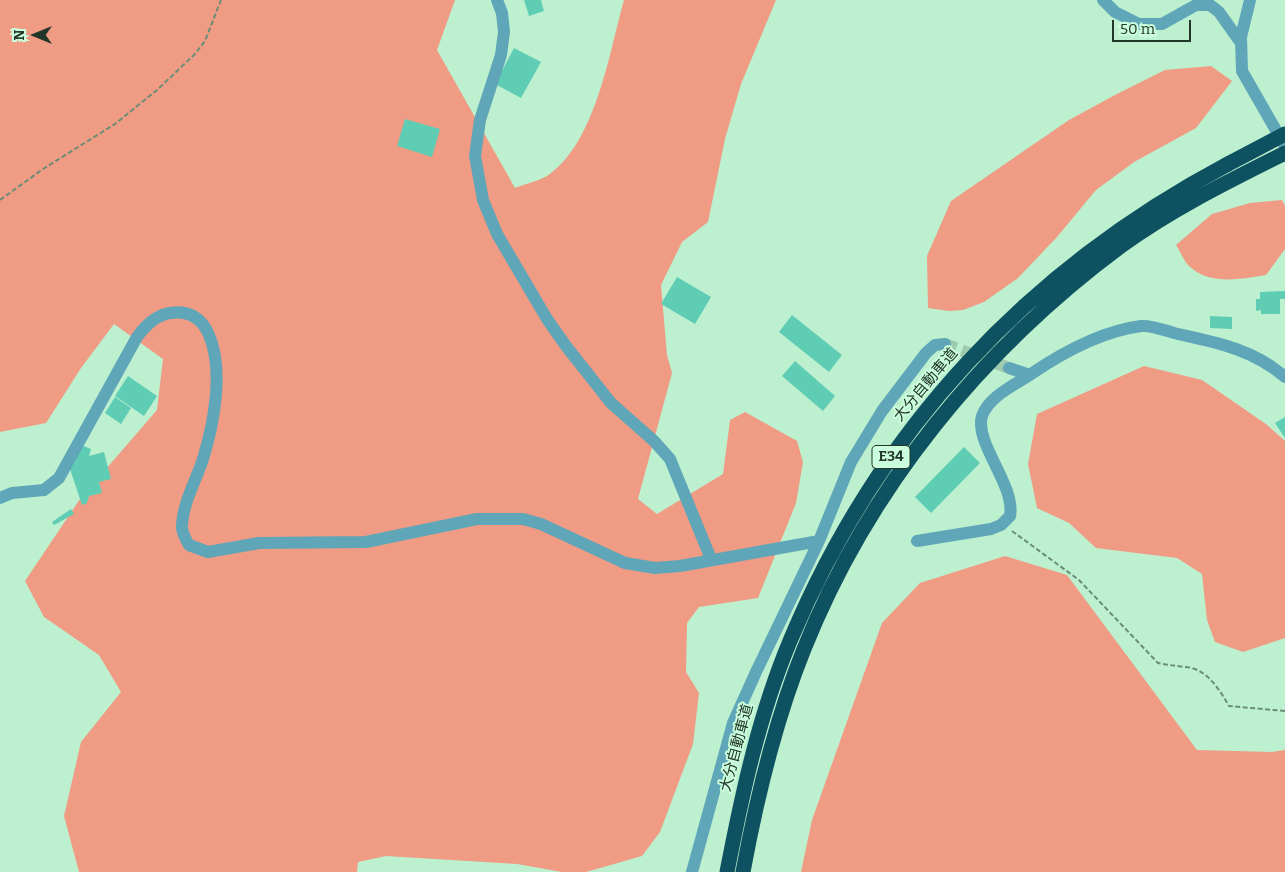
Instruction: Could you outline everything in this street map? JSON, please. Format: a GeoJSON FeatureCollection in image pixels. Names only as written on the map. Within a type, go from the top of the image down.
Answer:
{"type":"FeatureCollection","features":[{"type":"Feature","properties":{"kind":"highway","name":"大分自動車道"},"geometry":{"type":"LineString","coordinates":[[727,872],[743,790],[759,730],[789,642],[817,581],[852,517],[893,454],[931,402],[968,361],[1048,284],[1112,233],[1177,192],[1285,134]]}},
{"type":"Feature","properties":{"kind":"highway","name":"大分自動車道"},"geometry":{"type":"LineString","coordinates":[[743,872],[757,796],[779,719],[804,649],[832,587],[865,527],[906,462],[943,414],[993,357],[1059,296],[1137,236],[1200,196],[1285,152]]}},
{"type":"Feature","properties":{"kind":"street"},"geometry":{"type":"LineString","coordinates":[[498,0],[502,13],[504,32],[502,48],[480,120],[475,156],[483,200],[497,234],[547,319],[566,346],[611,403],[654,441],[670,458],[710,559]]}},
{"type":"Feature","properties":{"kind":"street"},"geometry":{"type":"LineString","coordinates":[[1103,0],[1115,12],[1139,24],[1162,24],[1196,5],[1210,5],[1219,12],[1241,43]]}},
{"type":"Feature","properties":{"kind":"street"},"geometry":{"type":"LineString","coordinates":[[1250,0],[1241,43],[1242,71],[1285,146]]}},
{"type":"Feature","properties":{"kind":"street"},"geometry":{"type":"LineString","coordinates":[[0,498],[12,493],[44,490],[59,478],[136,337],[154,320],[168,313],[178,313],[197,317],[204,323],[216,361],[216,380],[208,436],[188,497],[182,528],[189,545],[198,550],[208,552],[259,543],[366,542],[478,519],[523,519],[541,524],[625,563],[655,568],[680,566],[710,559],[819,541]]}},
{"type":"Feature","properties":{"kind":"street"},"geometry":{"type":"LineString","coordinates":[[917,541],[977,532],[1001,525],[1010,516],[1010,502],[985,440],[982,416],[989,404],[1010,386],[1030,375],[1048,361],[1115,331],[1143,326],[1243,350],[1271,365],[1285,377]]}},
{"type":"Feature","properties":{"kind":"street"},"geometry":{"type":"LineString","coordinates":[[692,872],[733,723],[819,541],[851,462],[869,431],[926,353],[935,345],[945,344]]}},
{"type":"Feature","properties":{"kind":"street"},"geometry":{"type":"LineString","coordinates":[[1010,368],[1030,375]]}},
{"type":"Feature","properties":{"kind":"path"},"geometry":{"type":"LineString","coordinates":[[0,200],[43,169],[115,124],[156,90],[195,54],[205,41],[221,0]]}},
{"type":"Feature","properties":{"kind":"path"},"geometry":{"type":"LineString","coordinates":[[1001,525],[1079,580],[1158,663],[1174,667],[1187,667],[1208,676],[1229,706],[1285,711]]}},
{"type":"Feature","properties":{"kind":"shaded area"},"geometry":{"type":"Polygon","coordinates":[[[0,0],[455,0],[437,50],[515,188],[547,176],[564,161],[578,142],[598,96],[624,0],[776,0],[741,84],[725,139],[708,222],[682,242],[661,285],[667,355],[672,373],[638,499],[657,514],[723,474],[730,420],[745,412],[797,441],[803,462],[796,503],[758,598],[699,607],[687,623],[686,672],[699,693],[693,744],[660,832],[642,856],[586,872],[562,872],[517,864],[386,856],[358,862],[357,872],[79,872],[64,816],[81,742],[121,692],[99,655],[44,617],[25,581],[80,499],[157,410],[163,359],[114,324],[81,368],[46,423],[0,432],[0,0]]]}},
{"type":"Feature","properties":{"kind":"shaded area"},"geometry":{"type":"Polygon","coordinates":[[[1211,66],[1232,81],[1196,128],[1134,162],[1096,190],[1057,237],[1018,278],[984,302],[963,310],[949,311],[928,308],[927,256],[951,201],[1069,120],[1115,95],[1165,70],[1211,66]]]}},
{"type":"Feature","properties":{"kind":"shaded area"},"geometry":{"type":"Polygon","coordinates":[[[1282,200],[1285,206],[1285,249],[1266,275],[1235,279],[1205,276],[1196,272],[1188,265],[1176,245],[1212,214],[1250,203],[1282,200]]]}},
{"type":"Feature","properties":{"kind":"shaded area"},"geometry":{"type":"Polygon","coordinates":[[[1144,366],[1202,380],[1266,424],[1285,441],[1285,638],[1243,652],[1215,642],[1207,620],[1202,574],[1177,558],[1096,548],[1069,523],[1037,508],[1028,464],[1037,414],[1144,366]]]}},
{"type":"Feature","properties":{"kind":"shaded area"},"geometry":{"type":"Polygon","coordinates":[[[1005,556],[1067,575],[1197,750],[1272,752],[1285,750],[1285,872],[801,872],[812,820],[882,623],[920,583],[1005,556]]]}},
{"type":"Feature","properties":{"kind":"building"},"geometry":{"type":"Polygon","coordinates":[[[524,0],[541,0],[544,11],[529,16],[524,0]]]}},
{"type":"Feature","properties":{"kind":"building"},"geometry":{"type":"Polygon","coordinates":[[[514,48],[541,62],[521,98],[495,84],[514,48]]]}},
{"type":"Feature","properties":{"kind":"building"},"geometry":{"type":"Polygon","coordinates":[[[405,119],[440,129],[432,157],[397,146],[405,119]]]}},
{"type":"Feature","properties":{"kind":"building"},"geometry":{"type":"Polygon","coordinates":[[[677,277],[711,297],[695,324],[661,304],[677,277]]]}},
{"type":"Feature","properties":{"kind":"building"},"geometry":{"type":"Polygon","coordinates":[[[1285,291],[1285,299],[1280,299],[1280,314],[1261,314],[1261,310],[1256,311],[1256,299],[1260,299],[1260,292],[1285,291]]]}},
{"type":"Feature","properties":{"kind":"building"},"geometry":{"type":"Polygon","coordinates":[[[792,315],[842,355],[829,372],[779,332],[792,315]]]}},
{"type":"Feature","properties":{"kind":"building"},"geometry":{"type":"Polygon","coordinates":[[[1210,316],[1232,317],[1232,329],[1210,328],[1210,316]]]}},
{"type":"Feature","properties":{"kind":"building"},"geometry":{"type":"Polygon","coordinates":[[[795,361],[835,396],[823,411],[782,376],[795,361]]]}},
{"type":"Feature","properties":{"kind":"building"},"geometry":{"type":"Polygon","coordinates":[[[128,376],[157,396],[144,416],[115,396],[128,376]]]}},
{"type":"Feature","properties":{"kind":"building"},"geometry":{"type":"Polygon","coordinates":[[[115,397],[131,408],[121,424],[105,413],[115,397]]]}},
{"type":"Feature","properties":{"kind":"building"},"geometry":{"type":"Polygon","coordinates":[[[1285,417],[1285,438],[1275,423],[1285,417]]]}},
{"type":"Feature","properties":{"kind":"building"},"geometry":{"type":"Polygon","coordinates":[[[81,445],[91,449],[89,456],[104,452],[111,479],[99,482],[102,493],[89,496],[87,503],[82,505],[69,466],[75,462],[81,445]]]}},
{"type":"Feature","properties":{"kind":"building"},"geometry":{"type":"Polygon","coordinates":[[[964,447],[980,463],[931,513],[915,497],[964,447]]]}},
{"type":"Feature","properties":{"kind":"building"},"geometry":{"type":"Polygon","coordinates":[[[71,509],[74,514],[54,525],[52,522],[71,509]]]}},
{"type":"Feature","properties":{"kind":"tunnel"},"geometry":{"type":"LineString","coordinates":[[945,344],[1009,368]]}}]}
